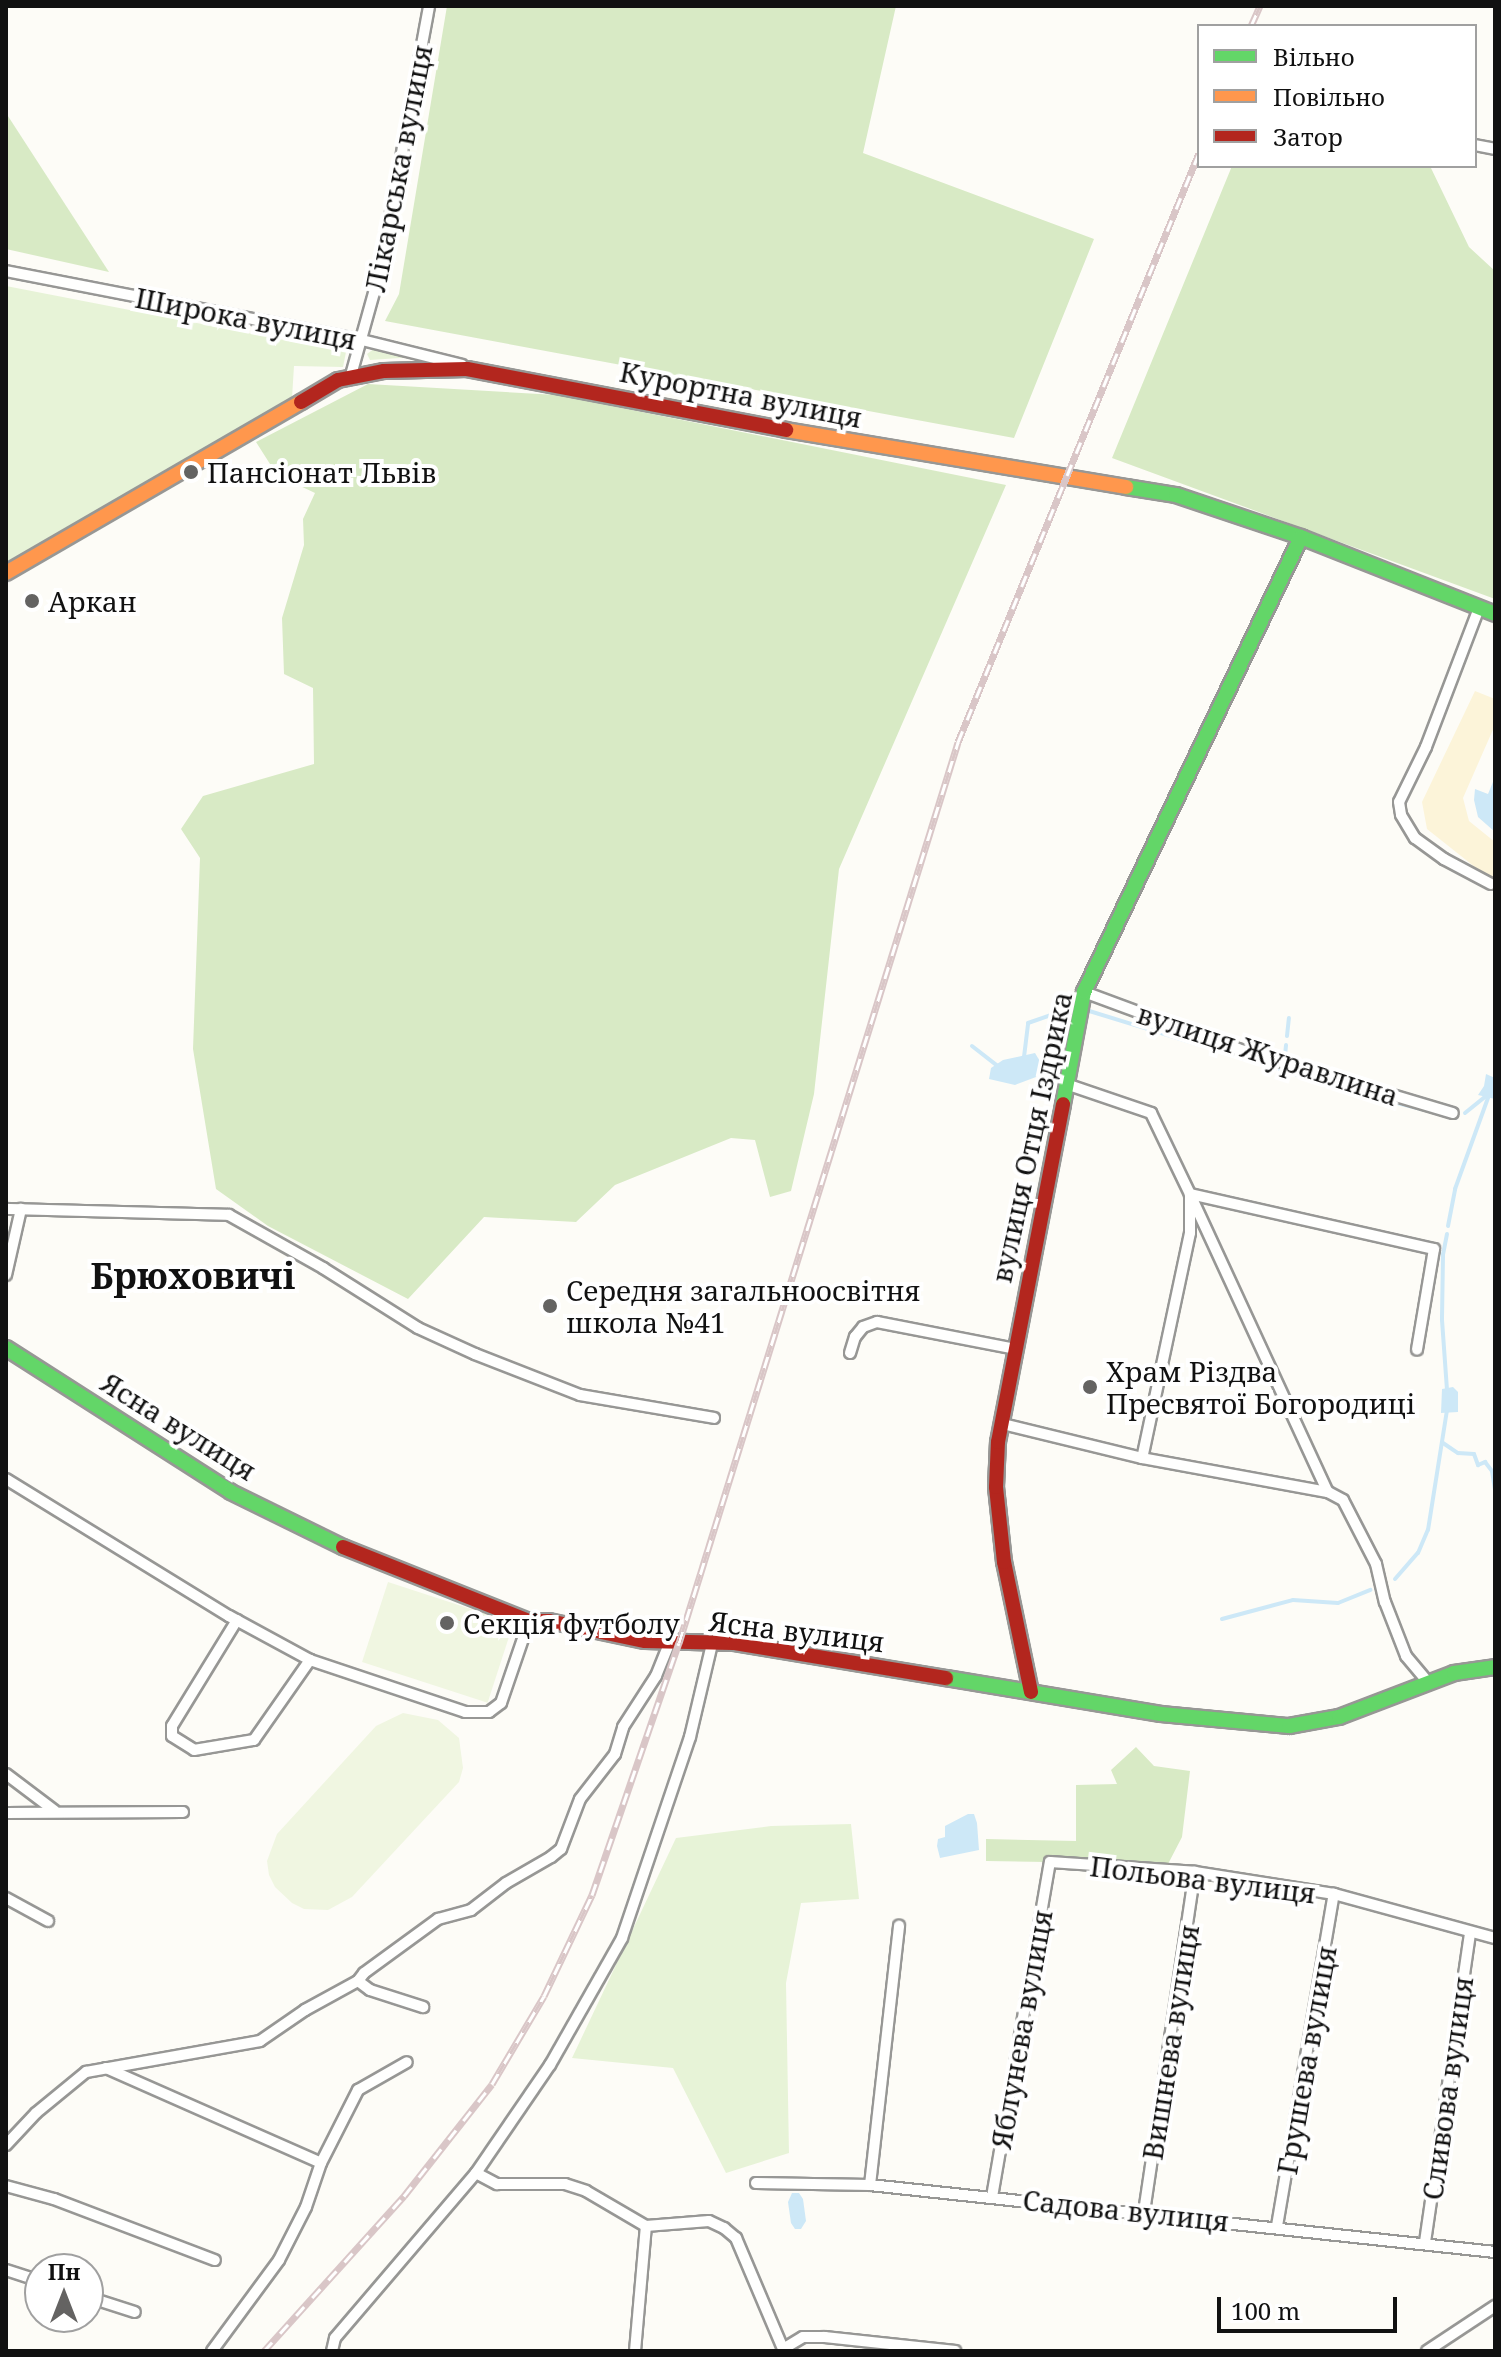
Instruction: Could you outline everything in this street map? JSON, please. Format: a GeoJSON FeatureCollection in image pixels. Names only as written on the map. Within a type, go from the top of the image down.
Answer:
{"type":"FeatureCollection","features":[{"type":"Feature","properties":{"kind":"street","name":"Лікарська вулиця"},"geometry":{"type":"LineString","coordinates":[[351,375],[380,271],[429,6]]}},
{"type":"Feature","properties":{"kind":"street","name":"Широка вулиця"},"geometry":{"type":"LineString","coordinates":[[6,271],[362,340],[484,371]]}},
{"type":"Feature","properties":{"kind":"street","name":"Курортна вулиця"},"geometry":{"type":"LineString","coordinates":[[6,573],[307,395],[351,375],[384,371],[484,371],[875,447],[1176,495],[1301,537],[1495,614]]}},
{"type":"Feature","properties":{"kind":"street","name":"вулиця Отця Іздрика"},"geometry":{"type":"LineString","coordinates":[[1031,1692],[1004,1562],[997,1502],[998,1442],[1084,992],[1301,537]]}},
{"type":"Feature","properties":{"kind":"street"},"geometry":{"type":"LineString","coordinates":[[1479,608],[1426,747],[1399,802],[1401,815],[1415,838],[1444,859],[1491,884]]}},
{"type":"Feature","properties":{"kind":"street","name":"вулиця Журавлина"},"geometry":{"type":"LineString","coordinates":[[1084,992],[1238,1049],[1453,1113]]}},
{"type":"Feature","properties":{"kind":"street"},"geometry":{"type":"LineString","coordinates":[[1066,1084],[1151,1113],[1328,1492]]}},
{"type":"Feature","properties":{"kind":"street"},"geometry":{"type":"LineString","coordinates":[[1190,1194],[1434,1249],[1417,1350]]}},
{"type":"Feature","properties":{"kind":"street"},"geometry":{"type":"LineString","coordinates":[[1142,1458],[1190,1233],[1190,1194]]}},
{"type":"Feature","properties":{"kind":"street"},"geometry":{"type":"LineString","coordinates":[[6,1209],[229,1215],[323,1268],[418,1328],[503,1366],[616,1404],[714,1418]]}},
{"type":"Feature","properties":{"kind":"street"},"geometry":{"type":"LineString","coordinates":[[6,1275],[21,1209]]}},
{"type":"Feature","properties":{"kind":"street"},"geometry":{"type":"LineString","coordinates":[[850,1353],[855,1337],[863,1327],[877,1322],[1016,1349]]}},
{"type":"Feature","properties":{"kind":"street","name":"Ясна вулиця"},"geometry":{"type":"LineString","coordinates":[[6,1348],[231,1492],[311,1534],[529,1621],[549,1621],[669,1643],[743,1644],[1161,1714],[1289,1726],[1339,1717],[1454,1673],[1495,1667]]}},
{"type":"Feature","properties":{"kind":"street"},"geometry":{"type":"LineString","coordinates":[[1003,1424],[1142,1458],[1328,1492],[1343,1500],[1376,1564],[1385,1602],[1406,1656],[1428,1682]]}},
{"type":"Feature","properties":{"kind":"street"},"geometry":{"type":"LineString","coordinates":[[6,1479],[237,1620],[310,1660],[480,1714],[495,1708],[506,1693],[529,1621]]}},
{"type":"Feature","properties":{"kind":"street"},"geometry":{"type":"LineString","coordinates":[[237,1620],[172,1726],[172,1736],[194,1750],[254,1740],[310,1660]]}},
{"type":"Feature","properties":{"kind":"street"},"geometry":{"type":"LineString","coordinates":[[6,2145],[36,2113],[86,2072],[260,2041],[305,2010],[358,1981],[364,1973],[438,1919],[471,1910],[561,1849],[580,1799],[615,1754],[623,1727],[656,1676],[669,1643]]}},
{"type":"Feature","properties":{"kind":"street"},"geometry":{"type":"LineString","coordinates":[[332,2351],[335,2338],[476,2173],[550,2065],[622,1938],[690,1737],[712,1644]]}},
{"type":"Feature","properties":{"kind":"street"},"geometry":{"type":"LineString","coordinates":[[6,1774],[55,1811]]}},
{"type":"Feature","properties":{"kind":"street"},"geometry":{"type":"LineString","coordinates":[[6,1813],[183,1812]]}},
{"type":"Feature","properties":{"kind":"street","name":"Польова вулиця"},"geometry":{"type":"LineString","coordinates":[[1050,1862],[1195,1872],[1334,1894],[1470,1934],[1495,1938]]}},
{"type":"Feature","properties":{"kind":"street","name":"Яблунева вулиця"},"geometry":{"type":"LineString","coordinates":[[992,2197],[1050,1862]]}},
{"type":"Feature","properties":{"kind":"street","name":"Вишнева вулиця"},"geometry":{"type":"LineString","coordinates":[[1144,2212],[1195,1872]]}},
{"type":"Feature","properties":{"kind":"street","name":"Грушева вулиця"},"geometry":{"type":"LineString","coordinates":[[1277,2226],[1334,1894]]}},
{"type":"Feature","properties":{"kind":"street"},"geometry":{"type":"LineString","coordinates":[[6,1898],[48,1921]]}},
{"type":"Feature","properties":{"kind":"street"},"geometry":{"type":"LineString","coordinates":[[870,2185],[899,1926]]}},
{"type":"Feature","properties":{"kind":"street","name":"Сливова вулиця"},"geometry":{"type":"LineString","coordinates":[[1425,2242],[1470,1934]]}},
{"type":"Feature","properties":{"kind":"street"},"geometry":{"type":"LineString","coordinates":[[358,1981],[370,1990],[423,2007]]}},
{"type":"Feature","properties":{"kind":"street"},"geometry":{"type":"LineString","coordinates":[[212,2351],[279,2260],[306,2207],[321,2163],[358,2090],[407,2062]]}},
{"type":"Feature","properties":{"kind":"street"},"geometry":{"type":"LineString","coordinates":[[104,2068],[321,2163]]}},
{"type":"Feature","properties":{"kind":"street"},"geometry":{"type":"LineString","coordinates":[[476,2173],[497,2184],[565,2184],[586,2191],[646,2226],[709,2221],[736,2238],[783,2350],[803,2337],[825,2337],[955,2351]]}},
{"type":"Feature","properties":{"kind":"street","name":"Садова вулиця"},"geometry":{"type":"LineString","coordinates":[[756,2183],[870,2185],[1277,2226],[1495,2252]]}},
{"type":"Feature","properties":{"kind":"street"},"geometry":{"type":"LineString","coordinates":[[6,2186],[54,2199],[215,2260]]}},
{"type":"Feature","properties":{"kind":"street"},"geometry":{"type":"LineString","coordinates":[[635,2351],[646,2226]]}},
{"type":"Feature","properties":{"kind":"street"},"geometry":{"type":"LineString","coordinates":[[104,2302],[135,2312]]}},
{"type":"Feature","properties":{"kind":"street"},"geometry":{"type":"LineString","coordinates":[[1427,2351],[1495,2306]]}},
{"type":"Feature","properties":{"kind":"green space"},"geometry":{"type":"Polygon","coordinates":[[[447,6],[896,6],[863,153],[1094,239],[1014,438],[385,321],[399,294],[447,6]]]}},
{"type":"Feature","properties":{"kind":"green space"},"geometry":{"type":"Polygon","coordinates":[[[6,113],[109,272],[6,249],[6,113]]]}},
{"type":"Feature","properties":{"kind":"green space"},"geometry":{"type":"Polygon","coordinates":[[[1231,168],[1431,168],[1469,247],[1495,271],[1495,599],[1112,458],[1231,168]]]}},
{"type":"Feature","properties":{"kind":"green space"},"geometry":{"type":"Polygon","coordinates":[[[6,286],[346,352],[343,367],[294,366],[292,398],[6,564],[6,286]]]}},
{"type":"Feature","properties":{"kind":"green space"},"geometry":{"type":"Polygon","coordinates":[[[375,348],[415,357],[370,360],[367,354],[375,348]]]}},
{"type":"Feature","properties":{"kind":"green space"},"geometry":{"type":"Polygon","coordinates":[[[368,384],[557,395],[1006,485],[839,869],[814,1094],[791,1191],[770,1197],[755,1140],[731,1138],[615,1185],[576,1222],[484,1217],[408,1299],[268,1226],[216,1189],[193,1049],[200,858],[181,829],[203,796],[314,764],[313,688],[284,674],[282,618],[304,545],[303,519],[315,493],[277,475],[256,442],[368,384]]]}},
{"type":"Feature","properties":{"kind":"green space"},"geometry":{"type":"Polygon","coordinates":[[[388,1582],[514,1623],[488,1703],[362,1662],[388,1582]]]}},
{"type":"Feature","properties":{"kind":"green space"},"geometry":{"type":"Polygon","coordinates":[[[403,1713],[438,1720],[459,1738],[463,1768],[459,1782],[352,1897],[328,1910],[304,1909],[292,1903],[275,1887],[269,1875],[267,1861],[277,1834],[376,1726],[403,1713]]]}},
{"type":"Feature","properties":{"kind":"green space"},"geometry":{"type":"Polygon","coordinates":[[[1136,1747],[1154,1766],[1190,1771],[1182,1837],[1168,1864],[986,1861],[986,1839],[1076,1841],[1076,1785],[1117,1784],[1111,1770],[1136,1747]]]}},
{"type":"Feature","properties":{"kind":"green space"},"geometry":{"type":"Polygon","coordinates":[[[851,1824],[859,1899],[801,1903],[786,1983],[789,2153],[726,2173],[673,2068],[572,2058],[676,1838],[771,1826],[851,1824]]]}},
{"type":"Feature","properties":{"kind":"sand"},"geometry":{"type":"Polygon","coordinates":[[[1475,691],[1495,699],[1495,725],[1463,798],[1469,821],[1495,842],[1495,883],[1427,829],[1422,802],[1475,691]]]}},
{"type":"Feature","properties":{"kind":"water"},"geometry":{"type":"Polygon","coordinates":[[[1495,777],[1495,832],[1478,817],[1474,800],[1475,789],[1488,794],[1495,777]]]}},
{"type":"Feature","properties":{"kind":"water"},"geometry":{"type":"Polygon","coordinates":[[[1035,1053],[1041,1063],[1036,1077],[1015,1085],[989,1079],[991,1068],[1003,1060],[1035,1053]]]}},
{"type":"Feature","properties":{"kind":"water"},"geometry":{"type":"Polygon","coordinates":[[[1486,1074],[1495,1078],[1495,1099],[1478,1095],[1484,1086],[1486,1074]]]}},
{"type":"Feature","properties":{"kind":"water"},"geometry":{"type":"Polygon","coordinates":[[[1453,1387],[1458,1392],[1458,1412],[1441,1413],[1442,1389],[1453,1387]]]}},
{"type":"Feature","properties":{"kind":"water"},"geometry":{"type":"Polygon","coordinates":[[[974,1814],[977,1823],[979,1850],[940,1858],[938,1839],[945,1837],[945,1826],[974,1814]]]}},
{"type":"Feature","properties":{"kind":"water"},"geometry":{"type":"Polygon","coordinates":[[[792,2193],[799,2193],[803,2199],[806,2221],[801,2229],[795,2229],[791,2223],[788,2202],[792,2193]]]}},
{"type":"Feature","properties":{"kind":"waterway"},"geometry":{"type":"LineString","coordinates":[[1024,1057],[1028,1023],[1074,1007]]}},
{"type":"Feature","properties":{"kind":"waterway"},"geometry":{"type":"LineString","coordinates":[[1086,1010],[1350,1091],[1456,1118]]}},
{"type":"Feature","properties":{"kind":"waterway"},"geometry":{"type":"LineString","coordinates":[[1287,1036],[1289,1018]]}},
{"type":"Feature","properties":{"kind":"waterway"},"geometry":{"type":"LineString","coordinates":[[1285,1055],[1286,1045]]}},
{"type":"Feature","properties":{"kind":"waterway"},"geometry":{"type":"LineString","coordinates":[[972,1046],[999,1067]]}},
{"type":"Feature","properties":{"kind":"waterway"},"geometry":{"type":"LineString","coordinates":[[1465,1113],[1495,1089]]}},
{"type":"Feature","properties":{"kind":"waterway"},"geometry":{"type":"LineString","coordinates":[[1448,1226],[1455,1189],[1489,1095]]}},
{"type":"Feature","properties":{"kind":"waterway"},"geometry":{"type":"LineString","coordinates":[[1447,1234],[1443,1255],[1442,1320],[1447,1389]]}},
{"type":"Feature","properties":{"kind":"waterway"},"geometry":{"type":"LineString","coordinates":[[1395,1579],[1418,1553],[1428,1530],[1447,1410]]}},
{"type":"Feature","properties":{"kind":"waterway"},"geometry":{"type":"LineString","coordinates":[[1443,1443],[1458,1453],[1474,1454],[1478,1465],[1485,1462],[1492,1471],[1495,1490]]}},
{"type":"Feature","properties":{"kind":"waterway"},"geometry":{"type":"LineString","coordinates":[[1222,1619],[1293,1600],[1338,1603],[1371,1590]]}},
{"type":"Feature","properties":{"kind":"railway"},"geometry":{"type":"LineString","coordinates":[[1252,24],[1260,6]]}},
{"type":"Feature","properties":{"kind":"railway"},"geometry":{"type":"LineString","coordinates":[[264,2351],[404,2196],[492,2084],[544,1996],[592,1895],[679,1643],[958,742],[1197,158]]}},
{"type":"Feature","properties":{"kind":"traffic: fast"},"geometry":{"type":"LineString","coordinates":[[1126,487],[1176,495],[1301,537],[1495,614]]}},
{"type":"Feature","properties":{"kind":"traffic: fast"},"geometry":{"type":"LineString","coordinates":[[1063,1104],[1084,992],[1301,537]]}},
{"type":"Feature","properties":{"kind":"traffic: fast"},"geometry":{"type":"LineString","coordinates":[[6,1348],[231,1492],[343,1547]]}},
{"type":"Feature","properties":{"kind":"traffic: fast"},"geometry":{"type":"LineString","coordinates":[[946,1678],[1161,1714],[1289,1726],[1339,1717],[1454,1673],[1495,1667]]}},
{"type":"Feature","properties":{"kind":"traffic: slow"},"geometry":{"type":"LineString","coordinates":[[6,573],[301,402]]}},
{"type":"Feature","properties":{"kind":"traffic: slow"},"geometry":{"type":"LineString","coordinates":[[786,430],[1126,487]]}},
{"type":"Feature","properties":{"kind":"traffic: jam"},"geometry":{"type":"LineString","coordinates":[[301,402],[338,380],[384,371],[467,369],[786,430]]}},
{"type":"Feature","properties":{"kind":"traffic: jam"},"geometry":{"type":"LineString","coordinates":[[1031,1692],[1004,1562],[996,1487],[998,1442],[1063,1104]]}},
{"type":"Feature","properties":{"kind":"traffic: jam"},"geometry":{"type":"LineString","coordinates":[[343,1547],[529,1621],[549,1621],[645,1641],[734,1643],[946,1678]]}},
{"type":"Feature","properties":{"kind":"place","name":"Пансіонат Львів"},"geometry":{"type":"Point","coordinates":[191,472]}},
{"type":"Feature","properties":{"kind":"place","name":"Аркан"},"geometry":{"type":"Point","coordinates":[32,601]}},
{"type":"Feature","properties":{"kind":"place","name":"Середня загальноосвітня школа №41"},"geometry":{"type":"Point","coordinates":[550,1306]}},
{"type":"Feature","properties":{"kind":"place","name":"Храм Різдва Пресвятої Богородиці"},"geometry":{"type":"Point","coordinates":[1090,1387]}},
{"type":"Feature","properties":{"kind":"place","name":"Секція футболу"},"geometry":{"type":"Point","coordinates":[447,1623]}},
{"type":"Feature","properties":{"kind":"district","name":"Брюховичі"},"geometry":{"type":"Point","coordinates":[193,1276]}}]}
